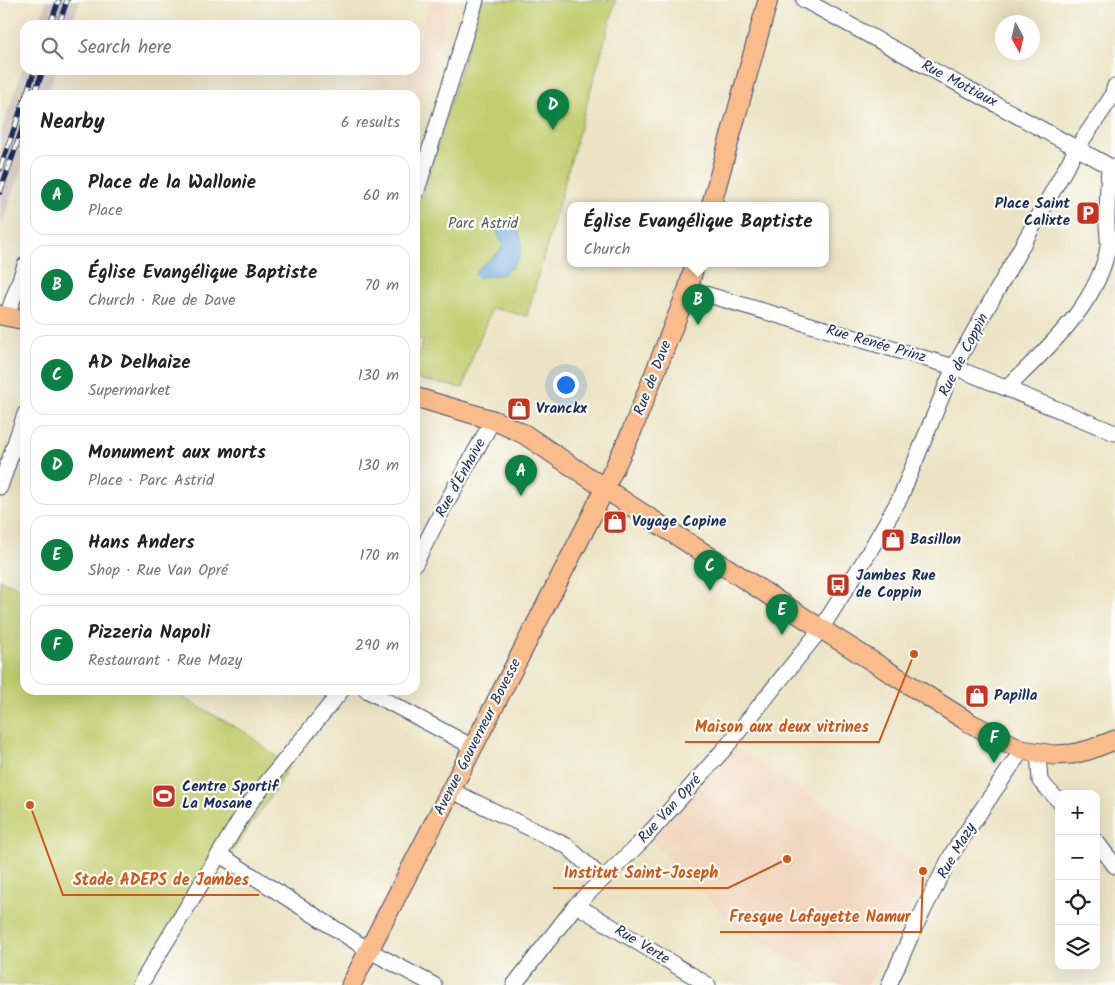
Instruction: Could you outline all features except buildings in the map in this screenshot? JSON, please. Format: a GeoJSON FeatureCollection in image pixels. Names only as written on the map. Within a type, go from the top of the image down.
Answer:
{"type":"FeatureCollection","features":[{"type":"Feature","properties":{"kind":"main road"},"geometry":{"type":"LineString","coordinates":[[712,202],[768,0]]}},
{"type":"Feature","properties":{"kind":"main road","name":"Rue de Dave"},"geometry":{"type":"LineString","coordinates":[[604,488],[631,433],[688,289],[694,267]]}},
{"type":"Feature","properties":{"kind":"main road"},"geometry":{"type":"LineString","coordinates":[[420,398],[493,420],[524,434],[821,629],[970,723],[1030,751],[1054,755],[1072,754],[1089,750],[1115,740]]}},
{"type":"Feature","properties":{"kind":"main road","name":"Avenue Gouverneur Bovesse"},"geometry":{"type":"LineString","coordinates":[[352,985],[604,488]]}},
{"type":"Feature","properties":{"kind":"street"},"geometry":{"type":"LineString","coordinates":[[420,181],[476,0]]}},
{"type":"Feature","properties":{"kind":"street","name":"Rue Mottiaux"},"geometry":{"type":"LineString","coordinates":[[804,0],[1112,168]]}},
{"type":"Feature","properties":{"kind":"street","name":"Rue de Coppin"},"geometry":{"type":"LineString","coordinates":[[821,629],[868,554],[900,498],[954,367],[1077,148],[1111,98],[1115,86]]}},
{"type":"Feature","properties":{"kind":"street"},"geometry":{"type":"LineString","coordinates":[[1007,388],[1059,336],[1077,315],[1089,296],[1112,246],[1112,168]]}},
{"type":"Feature","properties":{"kind":"street"},"geometry":{"type":"LineString","coordinates":[[11,317],[20,284]]}},
{"type":"Feature","properties":{"kind":"street","name":"Rue Renée Prinz"},"geometry":{"type":"LineString","coordinates":[[688,289],[954,367],[1115,433]]}},
{"type":"Feature","properties":{"kind":"street","name":"Rue d'Enhaive"},"geometry":{"type":"LineString","coordinates":[[420,555],[445,505],[493,420]]}},
{"type":"Feature","properties":{"kind":"street"},"geometry":{"type":"LineString","coordinates":[[0,487],[20,429]]}},
{"type":"Feature","properties":{"kind":"street","name":"Rue Van Opré"},"geometry":{"type":"LineString","coordinates":[[514,985],[576,905],[645,838],[727,746],[821,629]]}},
{"type":"Feature","properties":{"kind":"street"},"geometry":{"type":"LineString","coordinates":[[140,985],[250,803],[338,695]]}},
{"type":"Feature","properties":{"kind":"street"},"geometry":{"type":"LineString","coordinates":[[375,695],[473,747]]}},
{"type":"Feature","properties":{"kind":"street"},"geometry":{"type":"LineString","coordinates":[[1030,751],[1040,781],[1055,797]]}},
{"type":"Feature","properties":{"kind":"street","name":"Rue Mazy"},"geometry":{"type":"LineString","coordinates":[[889,985],[913,931],[953,852],[1030,751]]}},
{"type":"Feature","properties":{"kind":"street"},"geometry":{"type":"LineString","coordinates":[[450,790],[568,846],[603,879]]}},
{"type":"Feature","properties":{"kind":"street"},"geometry":{"type":"LineString","coordinates":[[1100,846],[1115,866]]}},
{"type":"Feature","properties":{"kind":"street"},"geometry":{"type":"LineString","coordinates":[[220,855],[370,951],[434,985]]}},
{"type":"Feature","properties":{"kind":"street","name":"Rue Verte"},"geometry":{"type":"LineString","coordinates":[[576,905],[708,985]]}},
{"type":"Feature","properties":{"kind":"shaded area"},"geometry":{"type":"Polygon","coordinates":[[[47,0],[80,0],[74,20],[40,20],[47,0]]]}},
{"type":"Feature","properties":{"kind":"shaded area"},"geometry":{"type":"Polygon","coordinates":[[[430,0],[451,0],[420,103],[420,90],[361,90],[367,75],[384,75],[390,81],[399,83],[407,79],[408,75],[420,75],[420,34],[430,0]]]}},
{"type":"Feature","properties":{"kind":"shaded area"},"geometry":{"type":"Polygon","coordinates":[[[21,75],[54,75],[49,90],[20,90],[20,172],[0,229],[0,134],[21,75]]]}},
{"type":"Feature","properties":{"kind":"shaded area"},"geometry":{"type":"Polygon","coordinates":[[[707,578],[723,588],[710,604],[696,594],[707,578]]]}},
{"type":"Feature","properties":{"kind":"shaded area"},"geometry":{"type":"Polygon","coordinates":[[[736,748],[932,876],[911,904],[869,985],[838,985],[741,931],[651,841],[689,794],[736,748]]]}},
{"type":"Feature","properties":{"kind":"green space","name":"Parc Astrid"},"geometry":{"type":"Polygon","coordinates":[[[482,0],[616,0],[527,316],[492,308],[471,361],[463,388],[420,380],[420,350],[424,340],[420,339],[420,201],[482,0]]]}},
{"type":"Feature","properties":{"kind":"green space"},"geometry":{"type":"Polygon","coordinates":[[[0,580],[20,588],[20,695],[178,695],[246,733],[289,766],[263,808],[222,866],[144,985],[71,985],[65,982],[63,985],[0,985],[0,580]]]}},
{"type":"Feature","properties":{"kind":"water"},"geometry":{"type":"Polygon","coordinates":[[[500,220],[509,223],[520,236],[522,244],[517,260],[504,273],[494,276],[477,277],[475,274],[477,270],[501,250],[503,245],[494,226],[496,221],[500,220]]]}},
{"type":"Feature","properties":{"kind":"railway"},"geometry":{"type":"LineString","coordinates":[[52,20],[59,0]]}},
{"type":"Feature","properties":{"kind":"railway"},"geometry":{"type":"LineString","coordinates":[[61,20],[67,0]]}},
{"type":"Feature","properties":{"kind":"railway"},"geometry":{"type":"LineString","coordinates":[[28,90],[33,75]]}},
{"type":"Feature","properties":{"kind":"railway"},"geometry":{"type":"LineString","coordinates":[[36,90],[41,75]]}},
{"type":"Feature","properties":{"kind":"railway"},"geometry":{"type":"LineString","coordinates":[[0,169],[20,112]]}},
{"type":"Feature","properties":{"kind":"railway"},"geometry":{"type":"LineString","coordinates":[[0,192],[20,135]]}},
{"type":"Feature","properties":{"kind":"place","name":"Monument aux morts"},"geometry":{"type":"Point","coordinates":[553,130]}},
{"type":"Feature","properties":{"kind":"place","name":"Place Saint Calixte"},"geometry":{"type":"Point","coordinates":[1088,213]}},
{"type":"Feature","properties":{"kind":"place","name":"Église Evangélique Baptiste"},"geometry":{"type":"Point","coordinates":[698,325]}},
{"type":"Feature","properties":{"kind":"place","name":"Vranckx"},"geometry":{"type":"Point","coordinates":[519,409]}},
{"type":"Feature","properties":{"kind":"place","name":"Place de la Wallonie"},"geometry":{"type":"Point","coordinates":[521,496]}},
{"type":"Feature","properties":{"kind":"place","name":"Voyage Copine"},"geometry":{"type":"Point","coordinates":[615,522]}},
{"type":"Feature","properties":{"kind":"place","name":"Basillon"},"geometry":{"type":"Point","coordinates":[893,540]}},
{"type":"Feature","properties":{"kind":"place","name":"Jambes Rue de Coppin"},"geometry":{"type":"Point","coordinates":[838,585]}},
{"type":"Feature","properties":{"kind":"place","name":"AD Delhaize"},"geometry":{"type":"Point","coordinates":[710,591]}},
{"type":"Feature","properties":{"kind":"place","name":"Hans Anders"},"geometry":{"type":"Point","coordinates":[782,635]}},
{"type":"Feature","properties":{"kind":"place","name":"Maison aux deux vitrines"},"geometry":{"type":"Point","coordinates":[914,654]}},
{"type":"Feature","properties":{"kind":"place","name":"Papilla"},"geometry":{"type":"Point","coordinates":[977,696]}},
{"type":"Feature","properties":{"kind":"place","name":"Pizzeria Napoli"},"geometry":{"type":"Point","coordinates":[994,763]}},
{"type":"Feature","properties":{"kind":"place","name":"Centre Sportif La Mosane"},"geometry":{"type":"Point","coordinates":[164,796]}},
{"type":"Feature","properties":{"kind":"place","name":"Stade ADEPS de Jambes"},"geometry":{"type":"Point","coordinates":[30,805]}},
{"type":"Feature","properties":{"kind":"place","name":"Institut Saint-Joseph"},"geometry":{"type":"Point","coordinates":[787,859]}},
{"type":"Feature","properties":{"kind":"place","name":"Fresque Lafayette Namur"},"geometry":{"type":"Point","coordinates":[923,871]}}]}
